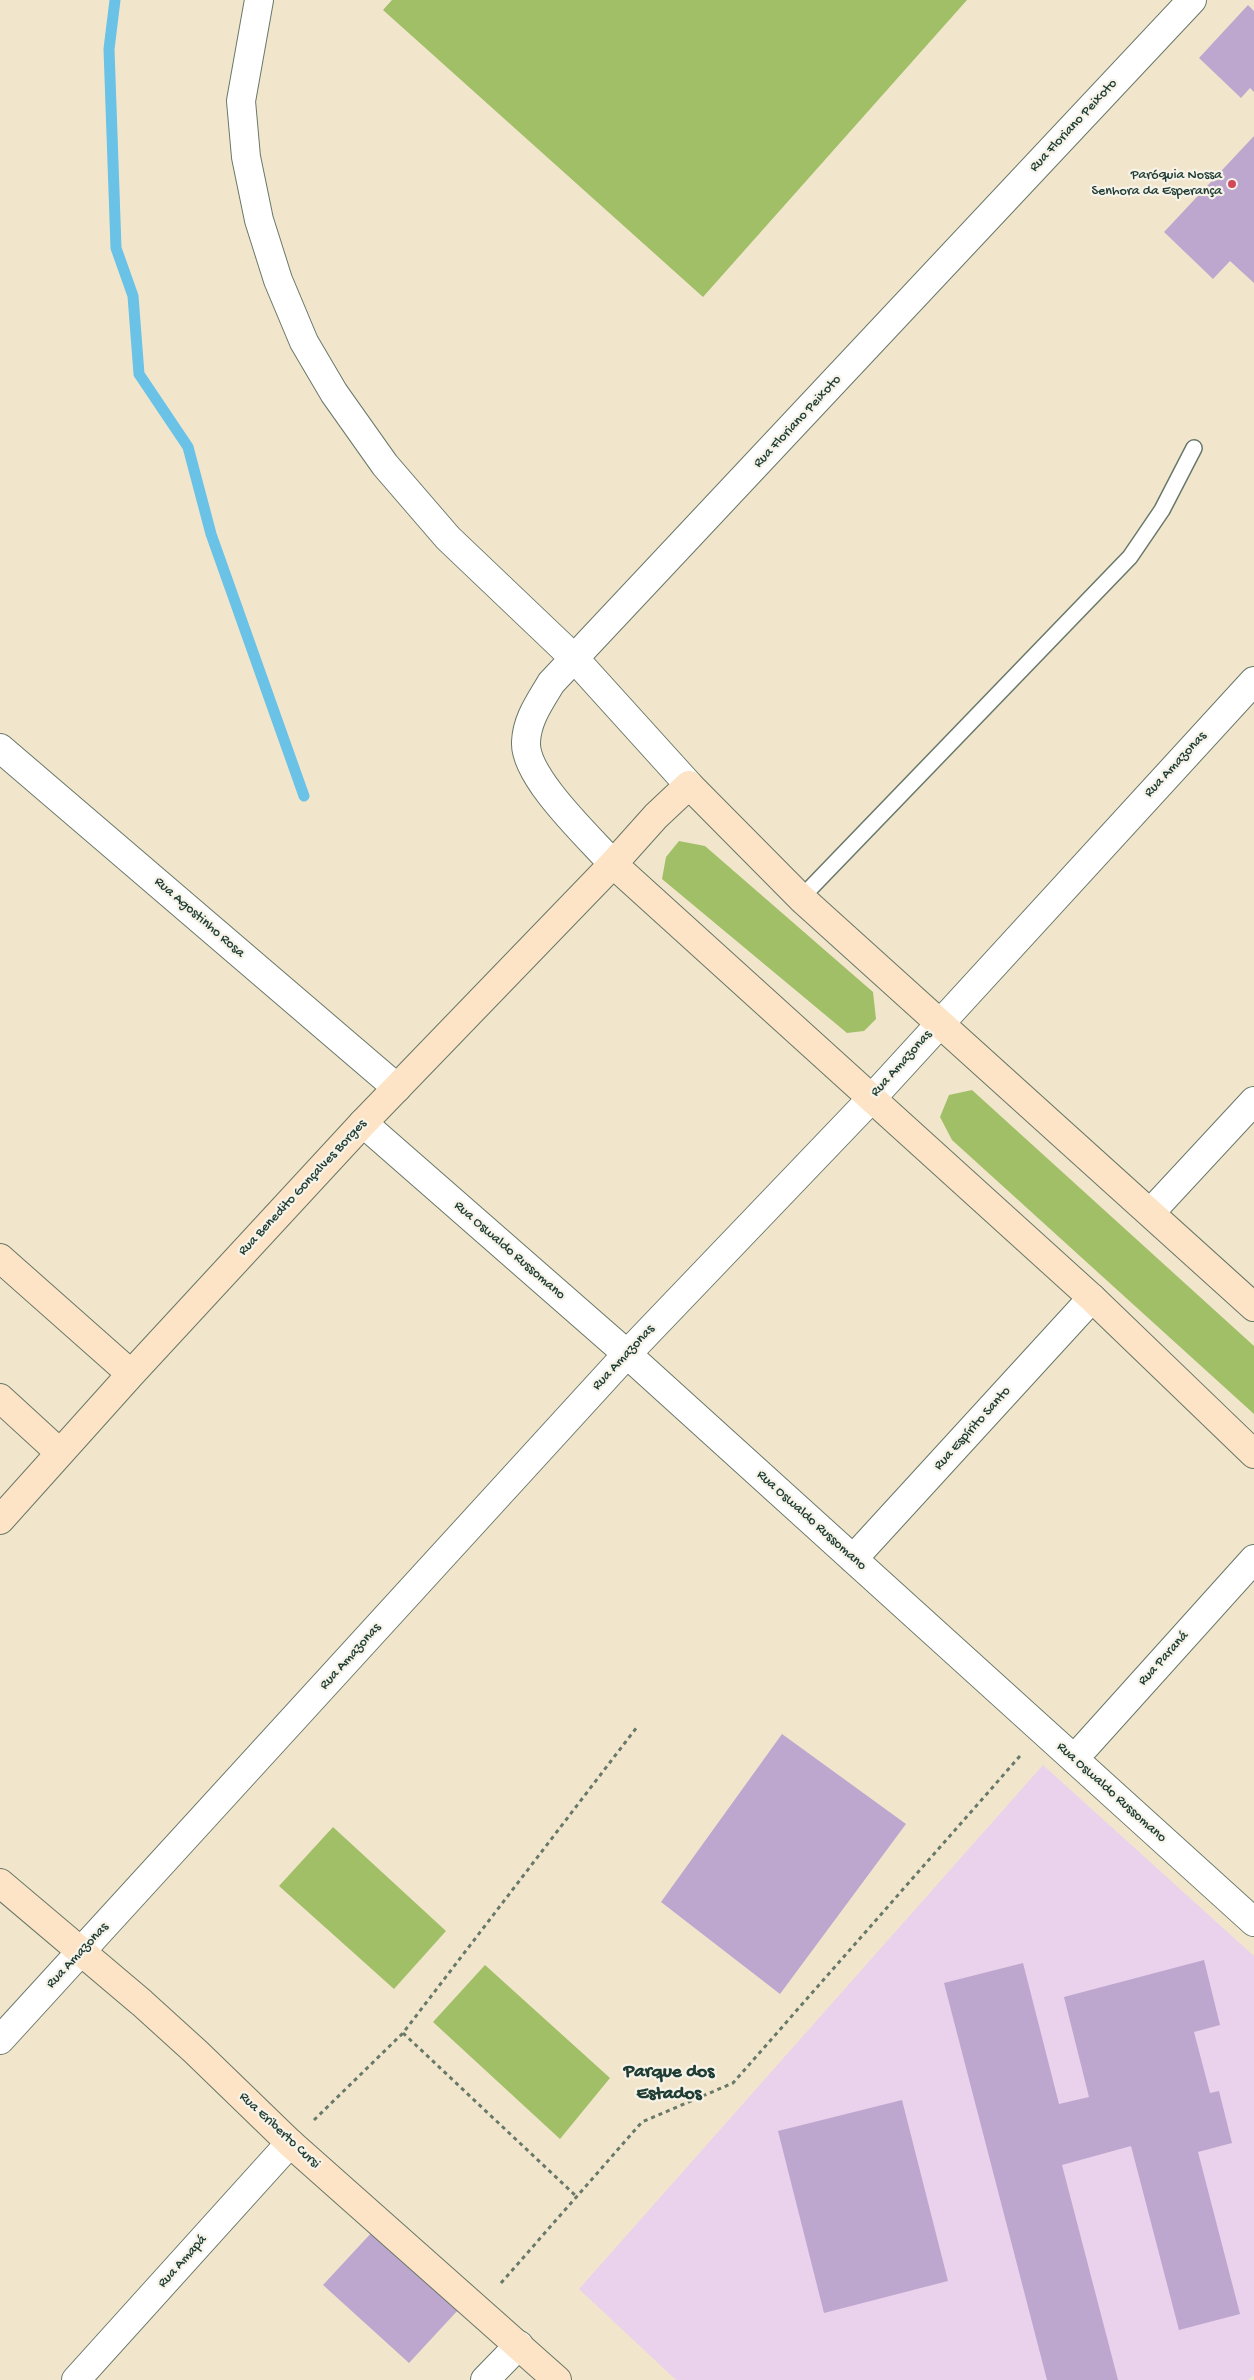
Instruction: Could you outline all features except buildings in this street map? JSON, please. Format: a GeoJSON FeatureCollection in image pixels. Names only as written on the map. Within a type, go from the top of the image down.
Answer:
{"type":"FeatureCollection","features":[{"type":"Feature","properties":{"kind":"street"},"geometry":{"type":"LineString","coordinates":[[259,0],[241,101],[246,157],[259,220],[278,280],[304,342],[334,393],[385,465],[448,538],[575,659],[689,785],[801,898],[1254,1306]]}},
{"type":"Feature","properties":{"kind":"street","name":"Rua Floriano Peixoto"},"geometry":{"type":"LineString","coordinates":[[613,864],[555,800],[540,781],[528,761],[525,743],[530,720],[551,683],[1192,0]]}},
{"type":"Feature","properties":{"kind":"street","name":"Rua Amazonas"},"geometry":{"type":"LineString","coordinates":[[0,2040],[627,1354],[872,1098],[938,1023],[1254,681]]}},
{"type":"Feature","properties":{"kind":"street","name":"Rua Agostinho Rosa"},"geometry":{"type":"LineString","coordinates":[[0,748],[397,1088]]}},
{"type":"Feature","properties":{"kind":"street","name":"Rua Benedito Gonçalves Borges"},"geometry":{"type":"LineString","coordinates":[[0,1520],[131,1374],[363,1123],[613,864],[656,816],[689,785]]}},
{"type":"Feature","properties":{"kind":"street"},"geometry":{"type":"LineString","coordinates":[[613,864],[1092,1298],[1254,1454]]}},
{"type":"Feature","properties":{"kind":"street"},"geometry":{"type":"LineString","coordinates":[[1151,1212],[1254,1101]]}},
{"type":"Feature","properties":{"kind":"street","name":"Rua Oswaldo Russomano"},"geometry":{"type":"LineString","coordinates":[[363,1123],[627,1354],[1254,1922]]}},
{"type":"Feature","properties":{"kind":"street"},"geometry":{"type":"LineString","coordinates":[[0,1258],[131,1374]]}},
{"type":"Feature","properties":{"kind":"street","name":"Rua Espírito Santo"},"geometry":{"type":"LineString","coordinates":[[853,1559],[1092,1298]]}},
{"type":"Feature","properties":{"kind":"street"},"geometry":{"type":"LineString","coordinates":[[0,1398],[60,1453]]}},
{"type":"Feature","properties":{"kind":"street","name":"Rua Paraná"},"geometry":{"type":"LineString","coordinates":[[1074,1759],[1254,1559]]}},
{"type":"Feature","properties":{"kind":"street","name":"Rua Eriberto Cursi"},"geometry":{"type":"LineString","coordinates":[[0,1883],[82,1951],[196,2052],[290,2143],[558,2380]]}},
{"type":"Feature","properties":{"kind":"street","name":"Rua Amapá"},"geometry":{"type":"LineString","coordinates":[[76,2380],[290,2143]]}},
{"type":"Feature","properties":{"kind":"street"},"geometry":{"type":"LineString","coordinates":[[485,2380],[519,2345]]}},
{"type":"Feature","properties":{"kind":"lane"},"geometry":{"type":"LineString","coordinates":[[801,898],[1130,557],[1162,510],[1194,448]]}},
{"type":"Feature","properties":{"kind":"path"},"geometry":{"type":"LineString","coordinates":[[290,2143],[403,2033],[637,1727]]}},
{"type":"Feature","properties":{"kind":"path"},"geometry":{"type":"LineString","coordinates":[[479,2310],[642,2122],[733,2083],[1042,1731]]}},
{"type":"Feature","properties":{"kind":"path"},"geometry":{"type":"LineString","coordinates":[[403,2033],[576,2196]]}},
{"type":"Feature","properties":{"kind":"shaded area"},"geometry":{"type":"Polygon","coordinates":[[[1043,1765],[1254,1956],[1254,2375],[1248,2380],[676,2380],[579,2289],[1043,1765]]]}},
{"type":"Feature","properties":{"kind":"green space"},"geometry":{"type":"Polygon","coordinates":[[[392,0],[967,0],[703,297],[383,10],[392,0]]]}},
{"type":"Feature","properties":{"kind":"green space"},"geometry":{"type":"Polygon","coordinates":[[[679,841],[705,846],[873,992],[876,1019],[864,1031],[847,1033],[662,879],[666,857],[679,841]]]}},
{"type":"Feature","properties":{"kind":"green space"},"geometry":{"type":"Polygon","coordinates":[[[972,1090],[1254,1346],[1254,1414],[952,1140],[940,1117],[949,1095],[972,1090]]]}},
{"type":"Feature","properties":{"kind":"green space"},"geometry":{"type":"Polygon","coordinates":[[[333,1827],[446,1931],[394,1989],[279,1886],[333,1827]]]}},
{"type":"Feature","properties":{"kind":"green space"},"geometry":{"type":"Polygon","coordinates":[[[485,1965],[610,2078],[560,2139],[433,2022],[485,1965]]]}},
{"type":"Feature","properties":{"kind":"waterway"},"geometry":{"type":"LineString","coordinates":[[115,0],[109,49],[116,248],[133,296],[139,374],[188,447],[211,534],[304,796]]}},
{"type":"Feature","properties":{"kind":"place","name":"Paróquia Nossa Senhora da Esperança"},"geometry":{"type":"Point","coordinates":[1232,184]}},
{"type":"Feature","properties":{"kind":"district","name":"Parque dos Estados"},"geometry":{"type":"Point","coordinates":[669,2084]}}]}
